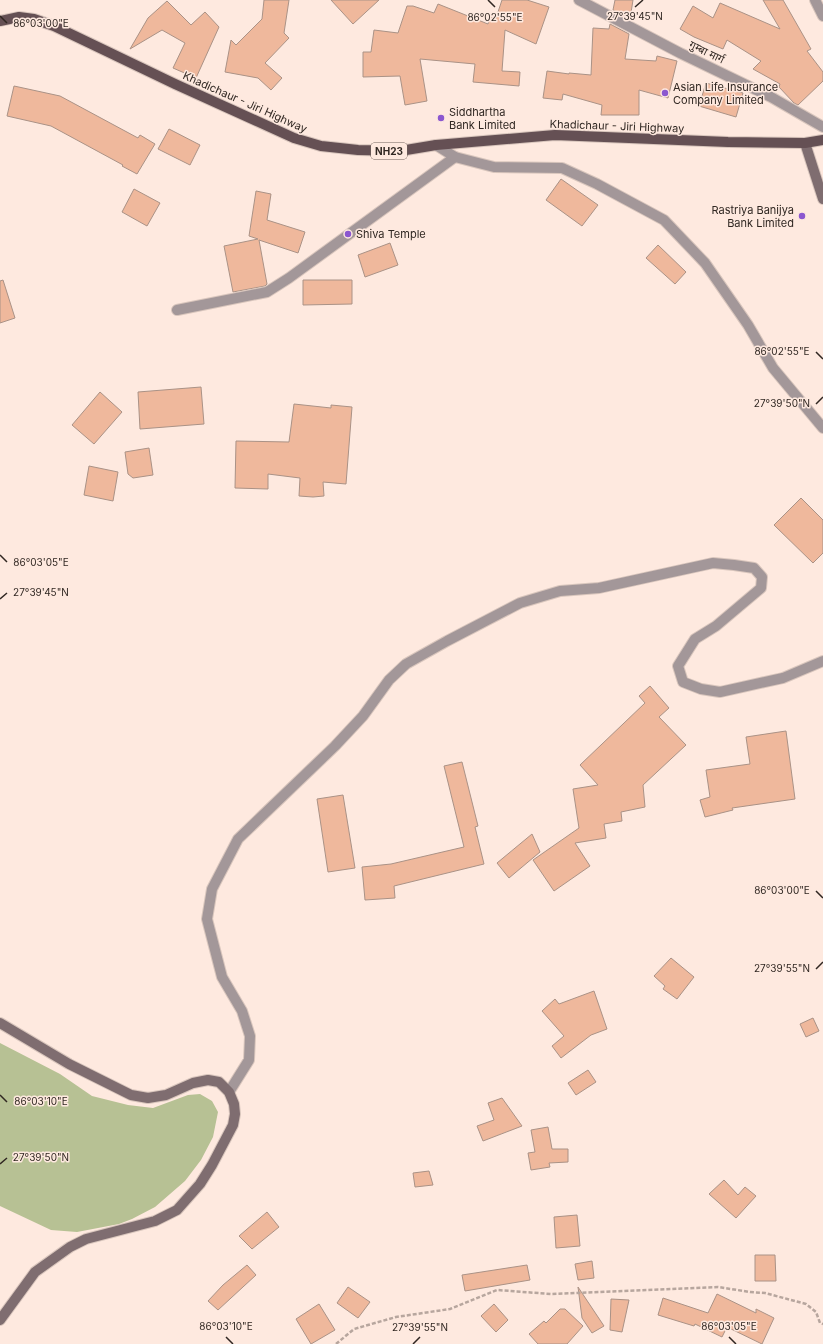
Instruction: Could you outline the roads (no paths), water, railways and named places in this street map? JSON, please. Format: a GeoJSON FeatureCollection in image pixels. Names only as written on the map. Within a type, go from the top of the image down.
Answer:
{"type":"FeatureCollection","features":[{"type":"Feature","properties":{"kind":"main road","name":"Khadichaur - Jiri Highway"},"geometry":{"type":"LineString","coordinates":[[0,21],[19,18],[34,20],[54,26],[280,132],[321,146],[358,150],[400,151],[436,145],[555,135],[728,142],[805,143]]}},
{"type":"Feature","properties":{"kind":"main road","name":"NH23"},"geometry":{"type":"LineString","coordinates":[[805,143],[823,140]]}},
{"type":"Feature","properties":{"kind":"main road"},"geometry":{"type":"LineString","coordinates":[[805,143],[823,199]]}},
{"type":"Feature","properties":{"kind":"main road"},"geometry":{"type":"LineString","coordinates":[[0,1023],[69,1064],[131,1095],[148,1098],[166,1095],[193,1083],[208,1080],[219,1082],[229,1092],[234,1104],[235,1114],[233,1125],[212,1165],[200,1184],[177,1210],[155,1221],[86,1239],[70,1248],[35,1272],[0,1320]]}},
{"type":"Feature","properties":{"kind":"street","name":"गुम्बा मार्ग"},"geometry":{"type":"LineString","coordinates":[[579,0],[680,53],[771,97],[823,127]]}},
{"type":"Feature","properties":{"kind":"street"},"geometry":{"type":"LineString","coordinates":[[815,0],[823,16]]}},
{"type":"Feature","properties":{"kind":"street"},"geometry":{"type":"LineString","coordinates":[[436,145],[455,157],[494,167],[562,168],[597,184],[664,220],[705,263],[748,325],[773,368],[823,428]]}},
{"type":"Feature","properties":{"kind":"street"},"geometry":{"type":"LineString","coordinates":[[176,310],[267,292],[289,278],[455,157]]}},
{"type":"Feature","properties":{"kind":"street"},"geometry":{"type":"LineString","coordinates":[[229,1092],[249,1060],[250,1036],[242,1011],[222,977],[207,918],[212,889],[238,839],[335,746],[363,716],[389,680],[406,664],[446,641],[520,603],[560,591],[600,588],[713,563],[734,564],[754,568],[762,577],[760,588],[716,626],[695,639],[678,666],[683,682],[701,689],[720,692],[783,678],[823,661]]}},
{"type":"Feature","properties":{"kind":"place","name":"Asian Life Insurance Company Limited"},"geometry":{"type":"Point","coordinates":[665,93]}},
{"type":"Feature","properties":{"kind":"place","name":"Siddhartha Bank Limited"},"geometry":{"type":"Point","coordinates":[441,118]}},
{"type":"Feature","properties":{"kind":"place","name":"Rastriya Banijya Bank Limited"},"geometry":{"type":"Point","coordinates":[802,216]}},
{"type":"Feature","properties":{"kind":"place","name":"Shiva Temple"},"geometry":{"type":"Point","coordinates":[348,234]}}]}
